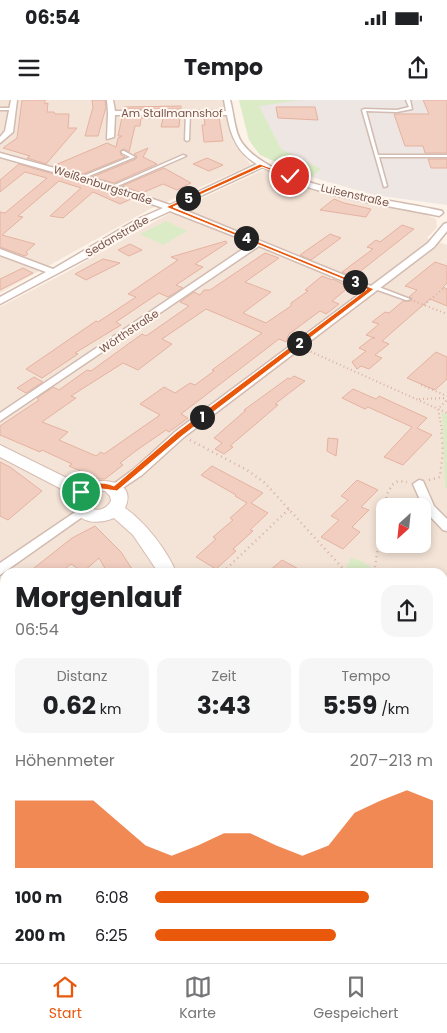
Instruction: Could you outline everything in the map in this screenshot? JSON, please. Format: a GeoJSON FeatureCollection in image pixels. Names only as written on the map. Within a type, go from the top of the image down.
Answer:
{"type":"FeatureCollection","features":[{"type":"Feature","properties":{"kind":"main road"},"geometry":{"type":"LineString","coordinates":[[0,450],[81,492]]}},
{"type":"Feature","properties":{"kind":"main road"},"geometry":{"type":"LineString","coordinates":[[94,486],[109,486],[115,489],[120,497],[120,501],[115,510],[102,516],[87,515],[81,512],[76,502],[81,492],[94,486]]}},
{"type":"Feature","properties":{"kind":"main road"},"geometry":{"type":"LineString","coordinates":[[115,510],[132,521],[145,536],[164,568]]}},
{"type":"Feature","properties":{"kind":"street"},"geometry":{"type":"LineString","coordinates":[[0,141],[9,132],[14,100]]}},
{"type":"Feature","properties":{"kind":"street","name":"Am Stallmannshof"},"geometry":{"type":"LineString","coordinates":[[110,100],[112,113],[110,137]]}},
{"type":"Feature","properties":{"kind":"street","name":"Luisenstraße"},"geometry":{"type":"LineString","coordinates":[[227,100],[235,134],[240,145],[252,158],[262,165],[340,192],[443,211],[439,218],[447,224]]}},
{"type":"Feature","properties":{"kind":"street","name":"Am Stallmannshof"},"geometry":{"type":"LineString","coordinates":[[112,113],[231,113]]}},
{"type":"Feature","properties":{"kind":"street","name":"Weißenburgstraße"},"geometry":{"type":"LineString","coordinates":[[0,155],[83,176],[169,207],[372,288]]}},
{"type":"Feature","properties":{"kind":"street","name":"Sedanstraße"},"geometry":{"type":"LineString","coordinates":[[0,302],[139,222],[262,165]]}},
{"type":"Feature","properties":{"kind":"street"},"geometry":{"type":"LineString","coordinates":[[115,489],[138,472],[180,434],[431,245],[447,224]]}},
{"type":"Feature","properties":{"kind":"street","name":"Wörthstraße"},"geometry":{"type":"LineString","coordinates":[[0,418],[258,244]]}},
{"type":"Feature","properties":{"kind":"street"},"geometry":{"type":"LineString","coordinates":[[0,252],[54,272]]}},
{"type":"Feature","properties":{"kind":"street"},"geometry":{"type":"LineString","coordinates":[[419,484],[429,508],[447,527]]}},
{"type":"Feature","properties":{"kind":"street"},"geometry":{"type":"LineString","coordinates":[[3,568],[81,512]]}},
{"type":"Feature","properties":{"kind":"lane"},"geometry":{"type":"LineString","coordinates":[[385,186],[364,110],[397,111],[411,108],[408,100]]}},
{"type":"Feature","properties":{"kind":"lane"},"geometry":{"type":"LineString","coordinates":[[0,109],[13,109]]}},
{"type":"Feature","properties":{"kind":"lane"},"geometry":{"type":"LineString","coordinates":[[187,140],[188,113]]}},
{"type":"Feature","properties":{"kind":"lane"},"geometry":{"type":"LineString","coordinates":[[83,176],[133,157],[123,152]]}},
{"type":"Feature","properties":{"kind":"lane"},"geometry":{"type":"LineString","coordinates":[[112,187],[184,156]]}},
{"type":"Feature","properties":{"kind":"lane"},"geometry":{"type":"LineString","coordinates":[[377,156],[447,156]]}},
{"type":"Feature","properties":{"kind":"lane"},"geometry":{"type":"LineString","coordinates":[[372,288],[408,299]]}},
{"type":"Feature","properties":{"kind":"path"},"geometry":{"type":"LineString","coordinates":[[424,305],[445,287]]}},
{"type":"Feature","properties":{"kind":"path"},"geometry":{"type":"LineString","coordinates":[[408,299],[447,314]]}},
{"type":"Feature","properties":{"kind":"path"},"geometry":{"type":"LineString","coordinates":[[296,345],[447,412]]}},
{"type":"Feature","properties":{"kind":"path"},"geometry":{"type":"LineString","coordinates":[[421,385],[447,398]]}},
{"type":"Feature","properties":{"kind":"path"},"geometry":{"type":"LineString","coordinates":[[417,400],[447,398]]}},
{"type":"Feature","properties":{"kind":"path"},"geometry":{"type":"LineString","coordinates":[[438,409],[447,398]]}},
{"type":"Feature","properties":{"kind":"path"},"geometry":{"type":"LineString","coordinates":[[180,434],[247,470],[265,484],[342,568]]}},
{"type":"Feature","properties":{"kind":"path"},"geometry":{"type":"LineString","coordinates":[[227,568],[289,509]]}},
{"type":"Feature","properties":{"kind":"shaded area"},"geometry":{"type":"Polygon","coordinates":[[[0,100],[224,100],[230,118],[233,142],[251,165],[150,209],[0,293],[0,100]]]}},
{"type":"Feature","properties":{"kind":"shaded area"},"geometry":{"type":"Polygon","coordinates":[[[239,100],[447,100],[447,205],[374,195],[311,177],[260,155],[249,140],[239,100]]]}},
{"type":"Feature","properties":{"kind":"shaded area"},"geometry":{"type":"Polygon","coordinates":[[[266,169],[343,197],[421,212],[436,219],[437,227],[427,238],[447,245],[447,568],[0,568],[0,307],[67,272],[168,214],[266,169]]]}},
{"type":"Feature","properties":{"kind":"green space"},"geometry":{"type":"Polygon","coordinates":[[[239,100],[301,100],[259,106],[281,149],[321,169],[311,177],[260,155],[249,140],[239,100]]]}},
{"type":"Feature","properties":{"kind":"green space"},"geometry":{"type":"Polygon","coordinates":[[[166,221],[187,231],[163,245],[140,234],[166,221]]]}},
{"type":"Feature","properties":{"kind":"green space"},"geometry":{"type":"Polygon","coordinates":[[[442,412],[447,414],[447,488],[445,487],[442,412]]]}},
{"type":"Feature","properties":{"kind":"green space"},"geometry":{"type":"Polygon","coordinates":[[[351,558],[359,560],[372,568],[346,568],[351,558]]]}},
{"type":"Feature","properties":{"kind":"building"},"geometry":{"type":"Polygon","coordinates":[[[22,100],[45,100],[45,104],[48,103],[47,112],[69,114],[68,128],[77,128],[46,164],[27,158],[30,156],[3,148],[17,138],[22,100]]]}},
{"type":"Feature","properties":{"kind":"building"},"geometry":{"type":"Polygon","coordinates":[[[92,100],[105,100],[106,107],[98,136],[85,136],[93,107],[92,100]]]}},
{"type":"Feature","properties":{"kind":"building"},"geometry":{"type":"Polygon","coordinates":[[[423,100],[447,100],[447,153],[425,153],[423,146],[405,146],[394,114],[429,114],[423,100]]]}},
{"type":"Feature","properties":{"kind":"building"},"geometry":{"type":"Polygon","coordinates":[[[181,106],[181,109],[124,109],[124,107],[181,106]]]}},
{"type":"Feature","properties":{"kind":"building"},"geometry":{"type":"Polygon","coordinates":[[[276,107],[315,107],[318,120],[278,118],[276,107]]]}},
{"type":"Feature","properties":{"kind":"building"},"geometry":{"type":"Polygon","coordinates":[[[122,117],[180,117],[179,127],[161,127],[163,118],[141,118],[140,126],[135,126],[129,152],[124,149],[120,151],[121,155],[125,157],[83,174],[53,166],[107,143],[116,147],[118,138],[122,136],[118,136],[122,117]]]}},
{"type":"Feature","properties":{"kind":"building"},"geometry":{"type":"Polygon","coordinates":[[[204,117],[219,117],[223,141],[204,142],[202,125],[205,125],[204,117]]]}},
{"type":"Feature","properties":{"kind":"building"},"geometry":{"type":"Polygon","coordinates":[[[148,148],[143,157],[157,164],[114,183],[92,177],[136,159],[137,156],[134,154],[148,148]]]}},
{"type":"Feature","properties":{"kind":"building"},"geometry":{"type":"Polygon","coordinates":[[[207,158],[223,165],[209,171],[193,164],[207,158]]]}},
{"type":"Feature","properties":{"kind":"building"},"geometry":{"type":"Polygon","coordinates":[[[428,159],[447,159],[447,168],[431,168],[428,159]]]}},
{"type":"Feature","properties":{"kind":"building"},"geometry":{"type":"Polygon","coordinates":[[[19,164],[131,199],[120,204],[93,192],[63,218],[50,216],[81,188],[59,181],[18,216],[23,217],[2,235],[35,244],[26,252],[28,254],[25,256],[0,247],[0,212],[5,213],[47,178],[25,172],[0,192],[0,180],[19,164]]]}},
{"type":"Feature","properties":{"kind":"building"},"geometry":{"type":"Polygon","coordinates":[[[164,168],[191,183],[177,190],[163,184],[142,193],[122,186],[164,168]]]}},
{"type":"Feature","properties":{"kind":"building"},"geometry":{"type":"Polygon","coordinates":[[[334,199],[371,209],[366,217],[320,210],[334,199]]]}},
{"type":"Feature","properties":{"kind":"building"},"geometry":{"type":"Polygon","coordinates":[[[402,225],[414,229],[353,277],[342,272],[373,249],[367,247],[376,240],[380,242],[402,225]]]}},
{"type":"Feature","properties":{"kind":"building"},"geometry":{"type":"Polygon","coordinates":[[[330,234],[341,238],[311,260],[300,255],[330,234]]]}},
{"type":"Feature","properties":{"kind":"building"},"geometry":{"type":"Polygon","coordinates":[[[226,241],[227,243],[195,264],[203,267],[176,285],[183,288],[168,297],[159,293],[116,322],[121,325],[75,353],[78,354],[42,378],[26,369],[96,321],[98,322],[136,297],[128,294],[178,260],[171,257],[226,241]]]}},
{"type":"Feature","properties":{"kind":"building"},"geometry":{"type":"Polygon","coordinates":[[[130,244],[142,250],[129,256],[118,250],[130,244]]]}},
{"type":"Feature","properties":{"kind":"building"},"geometry":{"type":"Polygon","coordinates":[[[265,253],[279,258],[245,282],[271,292],[243,313],[266,323],[291,306],[291,303],[308,291],[305,290],[322,276],[349,287],[332,301],[339,304],[326,314],[320,311],[289,334],[286,342],[279,339],[181,414],[188,418],[169,432],[166,430],[137,450],[120,463],[123,465],[105,479],[99,479],[69,466],[72,464],[42,450],[40,452],[0,435],[0,426],[39,400],[37,398],[53,387],[59,390],[87,370],[91,371],[142,334],[146,336],[189,306],[180,302],[194,292],[200,295],[204,290],[210,290],[265,253]],[[206,309],[162,339],[172,344],[138,370],[123,363],[71,396],[76,398],[42,422],[68,432],[59,440],[96,456],[101,452],[104,454],[160,415],[140,404],[164,387],[175,393],[190,383],[195,385],[262,333],[206,309]]]}},
{"type":"Feature","properties":{"kind":"building"},"geometry":{"type":"Polygon","coordinates":[[[103,259],[120,263],[86,280],[75,274],[103,259]]]}},
{"type":"Feature","properties":{"kind":"building"},"geometry":{"type":"Polygon","coordinates":[[[435,262],[447,266],[447,283],[443,287],[447,289],[447,306],[430,299],[382,341],[389,344],[375,355],[382,358],[369,369],[361,366],[357,369],[352,362],[366,351],[359,348],[372,338],[375,338],[366,335],[379,324],[372,322],[385,312],[389,313],[403,301],[411,301],[412,298],[409,297],[417,290],[405,286],[435,262]]]}},
{"type":"Feature","properties":{"kind":"building"},"geometry":{"type":"Polygon","coordinates":[[[23,268],[33,273],[0,290],[0,279],[23,268]]]}},
{"type":"Feature","properties":{"kind":"building"},"geometry":{"type":"Polygon","coordinates":[[[436,352],[447,357],[447,379],[435,390],[407,378],[436,352]]]}},
{"type":"Feature","properties":{"kind":"building"},"geometry":{"type":"Polygon","coordinates":[[[294,376],[305,381],[275,404],[278,405],[230,446],[233,447],[224,454],[215,449],[222,443],[214,438],[246,410],[244,410],[288,378],[290,379],[294,376]]]}},
{"type":"Feature","properties":{"kind":"building"},"geometry":{"type":"Polygon","coordinates":[[[34,377],[43,382],[26,393],[17,388],[34,377]]]}},
{"type":"Feature","properties":{"kind":"building"},"geometry":{"type":"Polygon","coordinates":[[[353,389],[376,399],[379,396],[427,418],[417,428],[432,435],[403,465],[384,457],[412,427],[368,407],[365,409],[342,398],[353,389]]]}},
{"type":"Feature","properties":{"kind":"building"},"geometry":{"type":"Polygon","coordinates":[[[328,438],[338,439],[336,456],[327,451],[328,438]]]}},
{"type":"Feature","properties":{"kind":"building"},"geometry":{"type":"Polygon","coordinates":[[[0,462],[10,467],[42,491],[8,520],[0,516],[0,462]]]}},
{"type":"Feature","properties":{"kind":"building"},"geometry":{"type":"Polygon","coordinates":[[[212,466],[263,493],[251,503],[268,513],[250,530],[253,531],[233,549],[236,551],[217,568],[196,557],[216,539],[213,537],[233,520],[230,518],[247,503],[201,475],[212,466]]]}},
{"type":"Feature","properties":{"kind":"building"},"geometry":{"type":"Polygon","coordinates":[[[357,480],[378,490],[361,507],[369,510],[352,527],[360,532],[343,549],[321,537],[339,520],[331,516],[348,500],[341,496],[357,480]]]}},
{"type":"Feature","properties":{"kind":"building"},"geometry":{"type":"Polygon","coordinates":[[[95,526],[121,552],[131,568],[105,568],[99,558],[88,568],[77,568],[71,564],[66,568],[34,568],[72,538],[95,526]]]}},
{"type":"Feature","properties":{"kind":"building"},"geometry":{"type":"Polygon","coordinates":[[[282,560],[297,568],[273,568],[282,560]]]}},
{"type":"Feature","properties":{"kind":"route"},"geometry":{"type":"LineString","coordinates":[[81,492],[87,488],[101,485],[115,489],[128,480],[180,434],[371,289],[169,207],[262,165],[290,176]]}}]}
